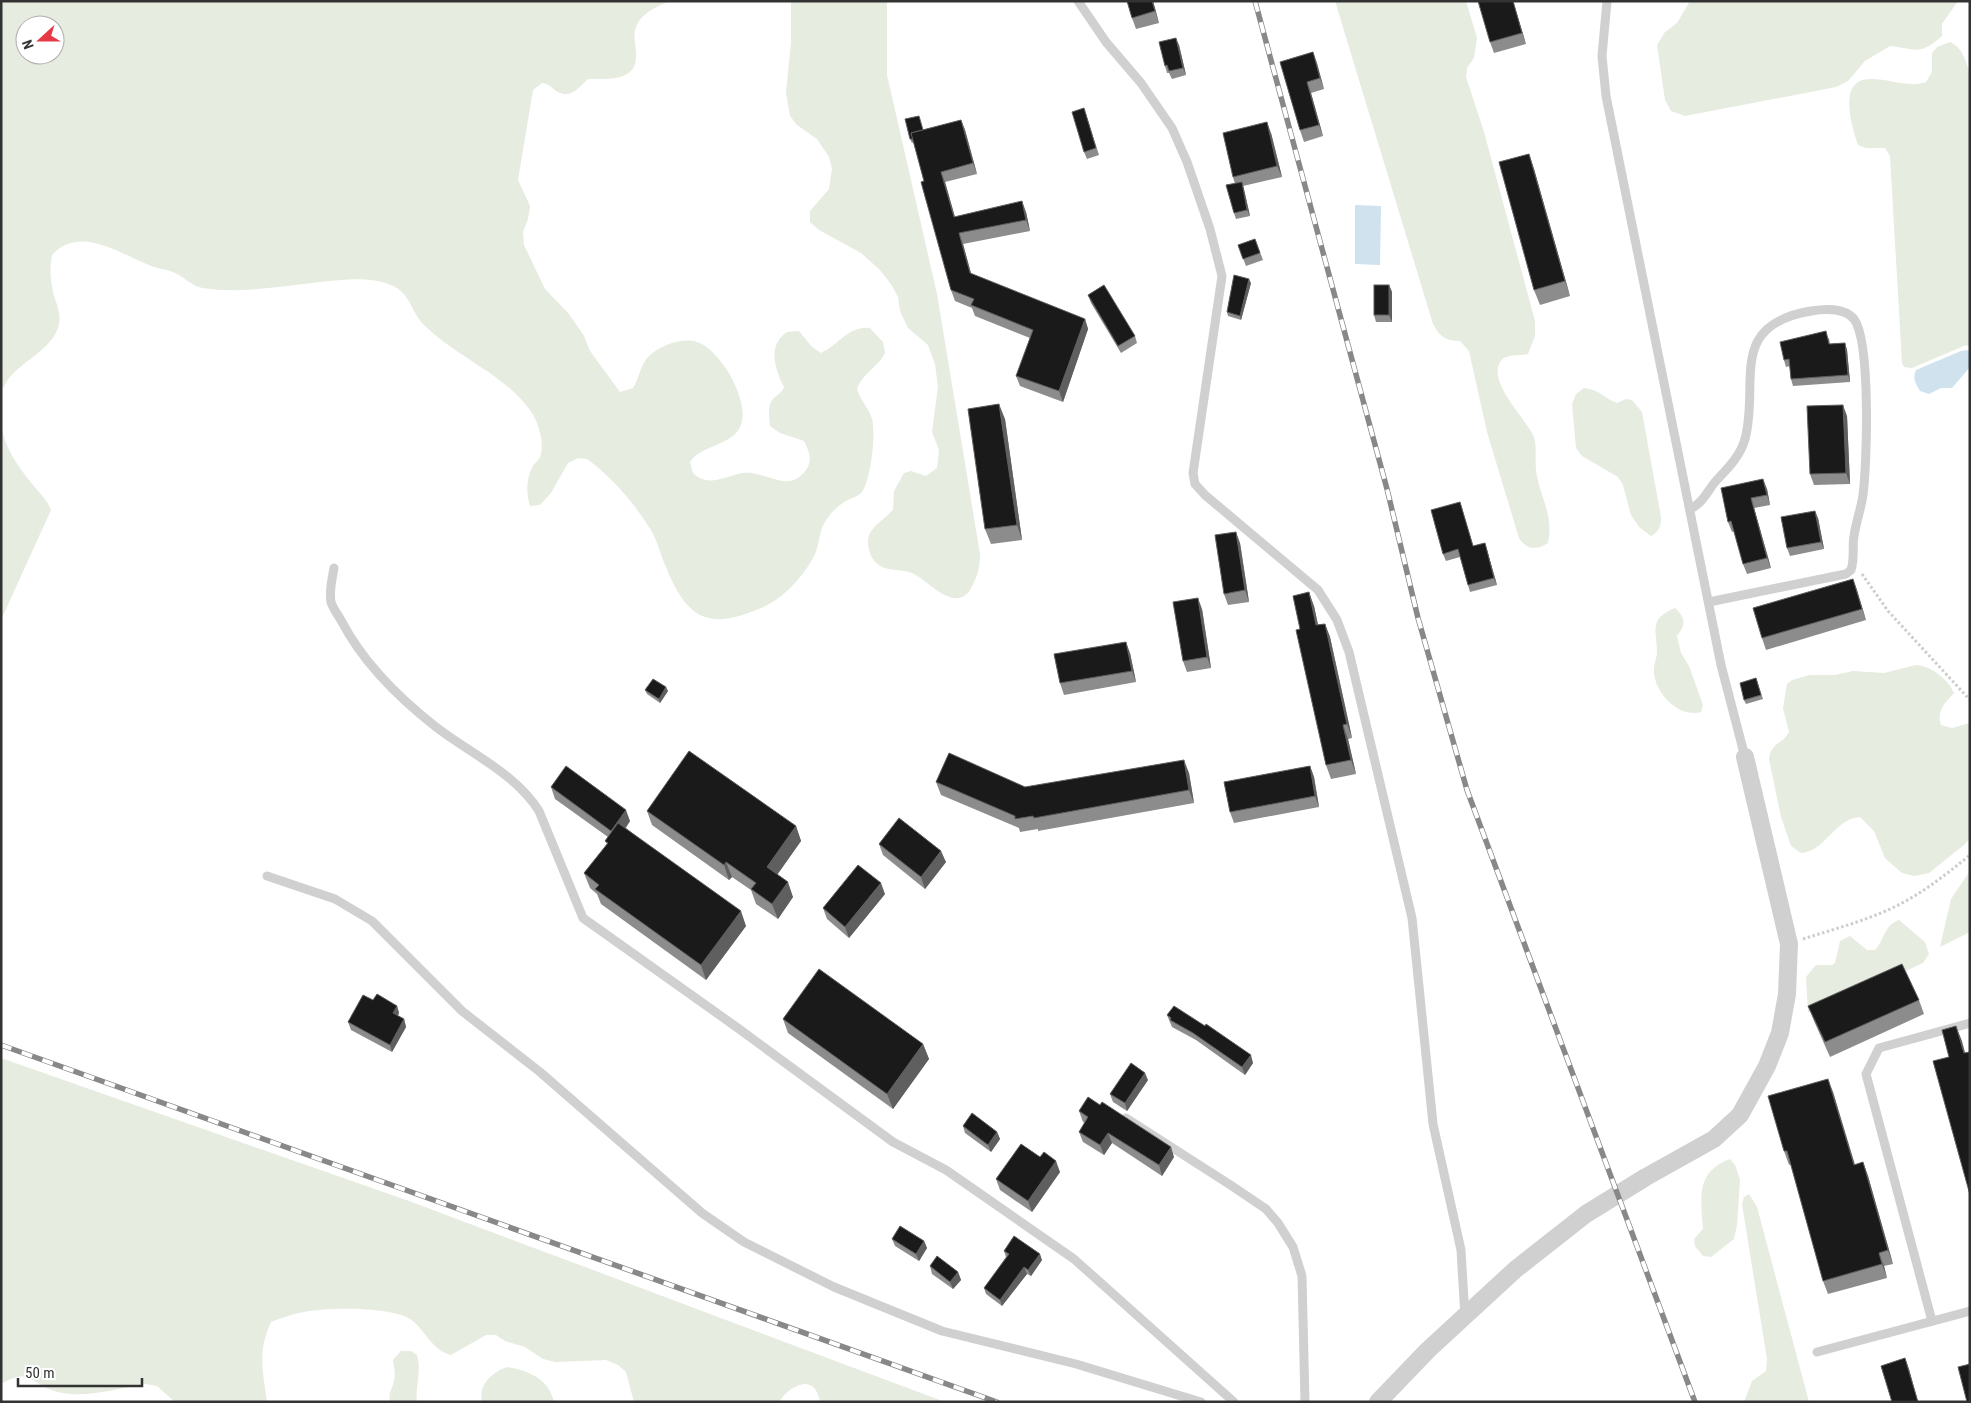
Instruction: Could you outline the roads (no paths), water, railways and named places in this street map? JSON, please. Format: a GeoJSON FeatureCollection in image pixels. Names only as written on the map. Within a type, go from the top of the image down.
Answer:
{"type":"FeatureCollection","features":[{"type":"Feature","properties":{"kind":"street"},"geometry":{"type":"LineString","coordinates":[[1378,1402],[1428,1350],[1516,1269],[1586,1214],[1646,1177],[1685,1157],[1714,1139],[1740,1115],[1767,1066],[1780,1033],[1787,994],[1789,944],[1745,757]]}},
{"type":"Feature","properties":{"kind":"lane"},"geometry":{"type":"LineString","coordinates":[[1078,1],[1106,42],[1141,83],[1172,128],[1187,162],[1210,229],[1222,276],[1197,440],[1193,472],[1195,484],[1205,495],[1318,590],[1337,620],[1349,652],[1412,918],[1433,1124],[1461,1250],[1464,1317]]}},
{"type":"Feature","properties":{"kind":"lane"},"geometry":{"type":"LineString","coordinates":[[1607,1],[1602,56],[1606,96],[1721,665],[1745,757]]}},
{"type":"Feature","properties":{"kind":"lane"},"geometry":{"type":"LineString","coordinates":[[1690,509],[1698,506],[1714,483],[1733,464],[1745,440],[1750,411],[1749,375],[1752,352],[1763,333],[1781,320],[1797,314],[1824,309],[1842,311],[1853,318],[1859,330],[1864,375],[1866,466],[1863,498],[1853,538],[1852,566],[1846,574],[1709,602]]}},
{"type":"Feature","properties":{"kind":"lane"},"geometry":{"type":"LineString","coordinates":[[334,568],[331,586],[332,603],[352,640],[387,684],[436,727],[512,780],[529,796],[539,811],[583,918],[735,1026],[892,1142],[946,1170],[1074,1260],[1234,1402]]}},
{"type":"Feature","properties":{"kind":"lane"},"geometry":{"type":"LineString","coordinates":[[267,876],[335,899],[372,921],[462,1011],[540,1072],[702,1213],[744,1242],[834,1287],[942,1331],[1076,1364],[1201,1402]]}},
{"type":"Feature","properties":{"kind":"lane"},"geometry":{"type":"LineString","coordinates":[[1932,1322],[1866,1074],[1879,1048],[1970,1023]]}},
{"type":"Feature","properties":{"kind":"lane"},"geometry":{"type":"LineString","coordinates":[[1116,1111],[1266,1209],[1278,1223],[1293,1247],[1302,1276],[1305,1402]]}},
{"type":"Feature","properties":{"kind":"lane"},"geometry":{"type":"LineString","coordinates":[[1817,1352],[1970,1311]]}},
{"type":"Feature","properties":{"kind":"water"},"geometry":{"type":"Polygon","coordinates":[[[1355,205],[1381,206],[1380,265],[1355,264],[1355,205]]]}},
{"type":"Feature","properties":{"kind":"water"},"geometry":{"type":"Polygon","coordinates":[[[1967,350],[1970,352],[1970,367],[1952,388],[1941,388],[1929,394],[1920,391],[1914,378],[1916,370],[1967,350]]]}},
{"type":"Feature","properties":{"kind":"railway"},"geometry":{"type":"LineString","coordinates":[[1255,1],[1387,489],[1418,618],[1467,790],[1695,1402]]}},
{"type":"Feature","properties":{"kind":"railway"},"geometry":{"type":"LineString","coordinates":[[1,1045],[997,1402]]}}]}
